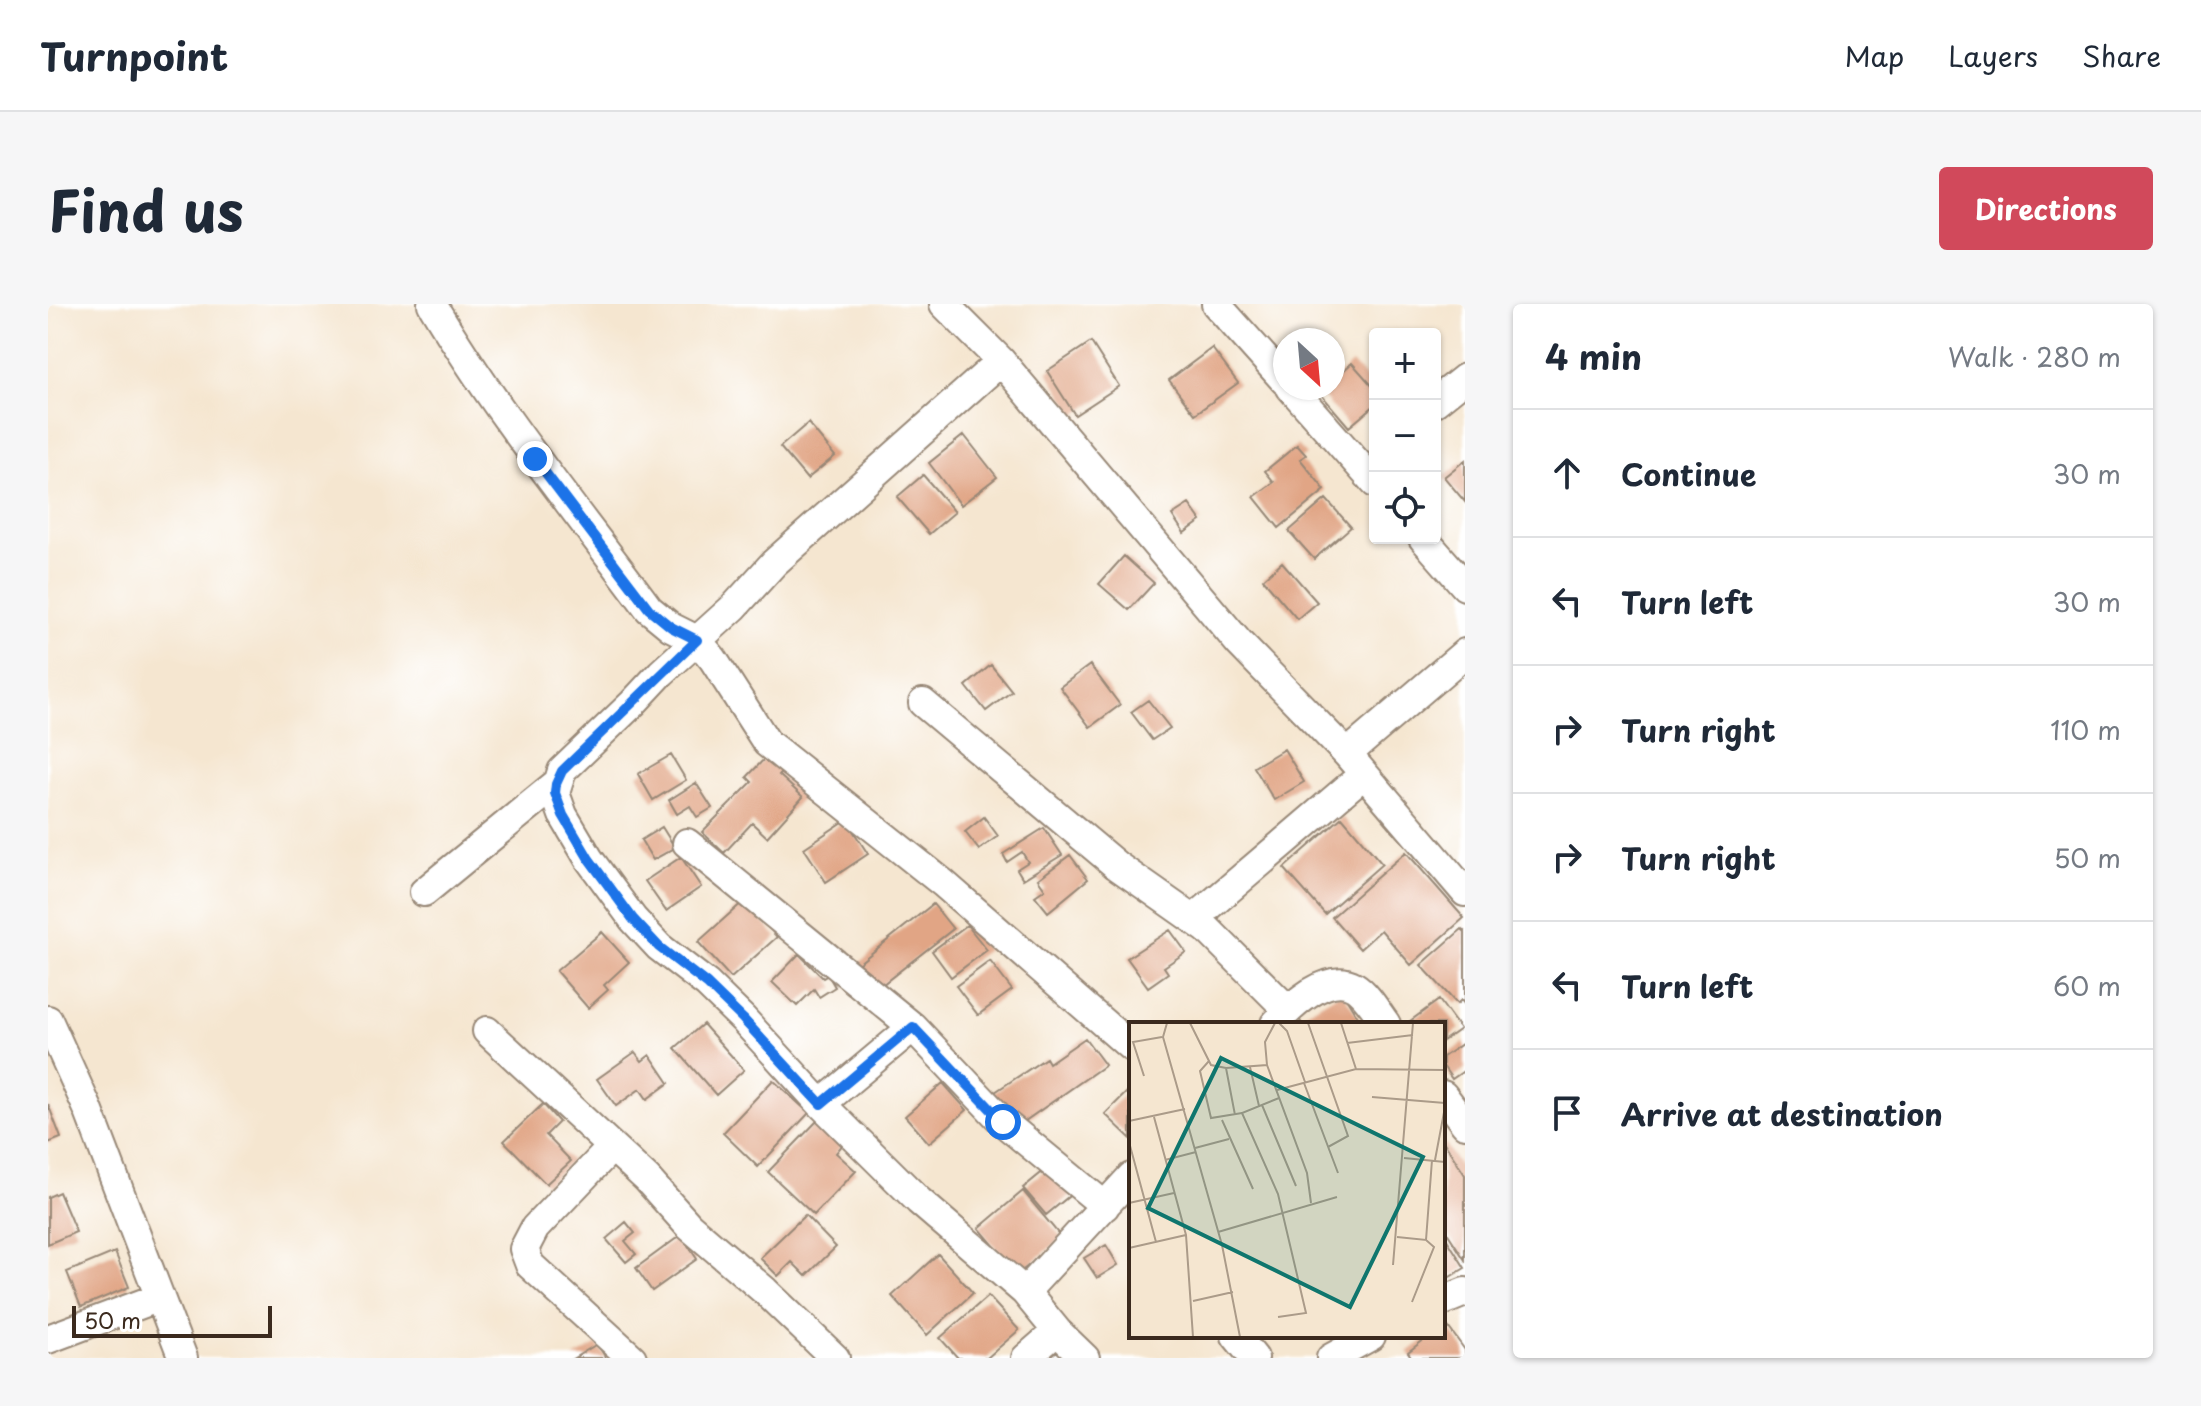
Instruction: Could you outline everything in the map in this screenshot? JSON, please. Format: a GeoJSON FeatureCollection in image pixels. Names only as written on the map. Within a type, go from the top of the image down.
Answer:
{"type":"FeatureCollection","features":[{"type":"Feature","properties":{"kind":"street"},"geometry":{"type":"LineString","coordinates":[[432,304],[535,459],[649,609],[671,627],[697,640],[713,659],[767,743],[943,883],[1129,1045]]}},
{"type":"Feature","properties":{"kind":"street"},"geometry":{"type":"LineString","coordinates":[[944,304],[1001,361],[1239,643],[1355,764],[1465,892]]}},
{"type":"Feature","properties":{"kind":"street"},"geometry":{"type":"LineString","coordinates":[[1216,304],[1273,368]]}},
{"type":"Feature","properties":{"kind":"street"},"geometry":{"type":"LineString","coordinates":[[1001,361],[774,563],[734,607],[562,771],[555,793],[563,815],[589,859],[633,919],[659,947],[707,984],[919,1201],[1025,1292],[1057,1331],[1085,1358]]}},
{"type":"Feature","properties":{"kind":"street"},"geometry":{"type":"LineString","coordinates":[[1438,400],[1465,378]]}},
{"type":"Feature","properties":{"kind":"street"},"geometry":{"type":"LineString","coordinates":[[1303,400],[1369,465]]}},
{"type":"Feature","properties":{"kind":"street"},"geometry":{"type":"LineString","coordinates":[[1428,544],[1465,586]]}},
{"type":"Feature","properties":{"kind":"street"},"geometry":{"type":"LineString","coordinates":[[1194,919],[1465,653]]}},
{"type":"Feature","properties":{"kind":"street"},"geometry":{"type":"LineString","coordinates":[[923,703],[1116,865],[1207,929],[1282,1017],[1327,985],[1345,982],[1358,988],[1384,1022]]}},
{"type":"Feature","properties":{"kind":"street"},"geometry":{"type":"LineString","coordinates":[[424,892],[556,784]]}},
{"type":"Feature","properties":{"kind":"street"},"geometry":{"type":"LineString","coordinates":[[687,843],[913,1027],[1003,1122],[1121,1195],[1025,1292]]}},
{"type":"Feature","properties":{"kind":"street"},"geometry":{"type":"LineString","coordinates":[[48,1020],[88,1109],[183,1358]]}},
{"type":"Feature","properties":{"kind":"street"},"geometry":{"type":"LineString","coordinates":[[821,1104],[913,1027]]}},
{"type":"Feature","properties":{"kind":"street"},"geometry":{"type":"LineString","coordinates":[[487,1031],[647,1179],[689,1226],[765,1291],[835,1358]]}},
{"type":"Feature","properties":{"kind":"street"},"geometry":{"type":"LineString","coordinates":[[1445,1098],[1465,1124]]}},
{"type":"Feature","properties":{"kind":"street"},"geometry":{"type":"LineString","coordinates":[[612,1147],[535,1228],[524,1249],[530,1265],[632,1358]]}},
{"type":"Feature","properties":{"kind":"street"},"geometry":{"type":"LineString","coordinates":[[1445,1300],[1465,1292]]}},
{"type":"Feature","properties":{"kind":"street"},"geometry":{"type":"LineString","coordinates":[[48,1339],[160,1297]]}},
{"type":"Feature","properties":{"kind":"street"},"geometry":{"type":"LineString","coordinates":[[1026,1358],[1057,1331]]}},
{"type":"Feature","properties":{"kind":"street"},"geometry":{"type":"LineString","coordinates":[[1238,1338],[1254,1358]]}},
{"type":"Feature","properties":{"kind":"street"},"geometry":{"type":"LineString","coordinates":[[1331,1358],[1367,1338]]}},
{"type":"Feature","properties":{"kind":"building"},"geometry":{"type":"Polygon","coordinates":[[[1091,342],[1119,386],[1075,415],[1047,371],[1091,342]]]}},
{"type":"Feature","properties":{"kind":"building"},"geometry":{"type":"Polygon","coordinates":[[[1212,348],[1238,383],[1195,414],[1169,380],[1212,348]]]}},
{"type":"Feature","properties":{"kind":"building"},"geometry":{"type":"Polygon","coordinates":[[[1352,363],[1369,382],[1369,410],[1349,427],[1326,400],[1345,400],[1345,369],[1352,363]]]}},
{"type":"Feature","properties":{"kind":"building"},"geometry":{"type":"Polygon","coordinates":[[[808,423],[835,456],[807,479],[780,447],[808,423]]]}},
{"type":"Feature","properties":{"kind":"building"},"geometry":{"type":"Polygon","coordinates":[[[964,435],[997,477],[961,505],[929,463],[964,435]]]}},
{"type":"Feature","properties":{"kind":"building"},"geometry":{"type":"Polygon","coordinates":[[[1297,445],[1306,455],[1300,459],[1325,490],[1279,528],[1254,497],[1274,482],[1265,471],[1297,445]]]}},
{"type":"Feature","properties":{"kind":"building"},"geometry":{"type":"Polygon","coordinates":[[[1465,460],[1465,502],[1444,477],[1465,460]]]}},
{"type":"Feature","properties":{"kind":"building"},"geometry":{"type":"Polygon","coordinates":[[[923,475],[955,512],[929,534],[897,497],[923,475]]]}},
{"type":"Feature","properties":{"kind":"building"},"geometry":{"type":"Polygon","coordinates":[[[1326,499],[1351,527],[1314,559],[1289,531],[1326,499]]]}},
{"type":"Feature","properties":{"kind":"building"},"geometry":{"type":"Polygon","coordinates":[[[1189,504],[1201,521],[1184,533],[1172,515],[1189,504]]]}},
{"type":"Feature","properties":{"kind":"building"},"geometry":{"type":"Polygon","coordinates":[[[1124,556],[1154,583],[1129,610],[1099,584],[1124,556]]]}},
{"type":"Feature","properties":{"kind":"building"},"geometry":{"type":"Polygon","coordinates":[[[1282,562],[1317,602],[1297,619],[1263,579],[1282,562]]]}},
{"type":"Feature","properties":{"kind":"building"},"geometry":{"type":"Polygon","coordinates":[[[991,665],[1012,691],[986,711],[966,686],[991,665]]]}},
{"type":"Feature","properties":{"kind":"building"},"geometry":{"type":"Polygon","coordinates":[[[1090,665],[1120,705],[1090,727],[1060,687],[1090,665]]]}},
{"type":"Feature","properties":{"kind":"building"},"geometry":{"type":"Polygon","coordinates":[[[1148,700],[1170,728],[1152,740],[1131,712],[1148,700]]]}},
{"type":"Feature","properties":{"kind":"building"},"geometry":{"type":"Polygon","coordinates":[[[1284,749],[1304,782],[1274,800],[1254,767],[1284,749]]]}},
{"type":"Feature","properties":{"kind":"building"},"geometry":{"type":"Polygon","coordinates":[[[671,755],[686,780],[653,800],[638,774],[671,755]]]}},
{"type":"Feature","properties":{"kind":"building"},"geometry":{"type":"Polygon","coordinates":[[[768,755],[784,770],[779,775],[803,797],[767,837],[752,823],[724,853],[702,832],[752,782],[747,777],[768,755]]]}},
{"type":"Feature","properties":{"kind":"building"},"geometry":{"type":"Polygon","coordinates":[[[696,783],[712,808],[697,817],[690,806],[677,814],[669,800],[696,783]]]}},
{"type":"Feature","properties":{"kind":"building"},"geometry":{"type":"Polygon","coordinates":[[[984,817],[998,836],[979,850],[965,832],[984,817]]]}},
{"type":"Feature","properties":{"kind":"building"},"geometry":{"type":"Polygon","coordinates":[[[1342,817],[1382,864],[1325,914],[1284,868],[1342,817]]]}},
{"type":"Feature","properties":{"kind":"building"},"geometry":{"type":"Polygon","coordinates":[[[846,820],[868,854],[826,882],[804,848],[846,820]]]}},
{"type":"Feature","properties":{"kind":"building"},"geometry":{"type":"Polygon","coordinates":[[[662,827],[675,848],[653,860],[641,840],[662,827]]]}},
{"type":"Feature","properties":{"kind":"building"},"geometry":{"type":"Polygon","coordinates":[[[1044,828],[1062,855],[1023,879],[1017,869],[1028,862],[1022,852],[1007,862],[1003,854],[1044,828]]]}},
{"type":"Feature","properties":{"kind":"building"},"geometry":{"type":"Polygon","coordinates":[[[1406,852],[1464,918],[1411,965],[1381,930],[1360,949],[1332,917],[1406,852]]]}},
{"type":"Feature","properties":{"kind":"building"},"geometry":{"type":"Polygon","coordinates":[[[1070,855],[1088,879],[1048,912],[1035,896],[1045,889],[1038,879],[1070,855]]]}},
{"type":"Feature","properties":{"kind":"building"},"geometry":{"type":"Polygon","coordinates":[[[681,857],[701,887],[666,911],[645,881],[681,857]]]}},
{"type":"Feature","properties":{"kind":"building"},"geometry":{"type":"Polygon","coordinates":[[[744,901],[777,937],[731,978],[698,942],[744,901]]]}},
{"type":"Feature","properties":{"kind":"building"},"geometry":{"type":"Polygon","coordinates":[[[933,904],[953,929],[878,988],[858,964],[933,904]]]}},
{"type":"Feature","properties":{"kind":"building"},"geometry":{"type":"Polygon","coordinates":[[[967,925],[987,950],[951,977],[932,951],[967,925]]]}},
{"type":"Feature","properties":{"kind":"building"},"geometry":{"type":"Polygon","coordinates":[[[1462,929],[1465,932],[1465,1005],[1461,1000],[1457,1004],[1421,965],[1462,929]]]}},
{"type":"Feature","properties":{"kind":"building"},"geometry":{"type":"Polygon","coordinates":[[[1170,930],[1186,952],[1164,967],[1168,973],[1148,987],[1127,958],[1170,930]]]}},
{"type":"Feature","properties":{"kind":"building"},"geometry":{"type":"Polygon","coordinates":[[[602,932],[629,962],[604,985],[608,990],[588,1008],[556,971],[602,932]]]}},
{"type":"Feature","properties":{"kind":"building"},"geometry":{"type":"Polygon","coordinates":[[[799,954],[823,978],[828,975],[835,987],[819,997],[814,989],[797,1006],[772,982],[799,954]]]}},
{"type":"Feature","properties":{"kind":"building"},"geometry":{"type":"Polygon","coordinates":[[[990,961],[1012,990],[978,1015],[956,986],[990,961]]]}},
{"type":"Feature","properties":{"kind":"building"},"geometry":{"type":"Polygon","coordinates":[[[1342,991],[1361,1022],[1301,1022],[1298,1017],[1342,991]]]}},
{"type":"Feature","properties":{"kind":"building"},"geometry":{"type":"Polygon","coordinates":[[[1439,1000],[1460,1029],[1445,1040],[1445,1022],[1409,1022],[1439,1000]]]}},
{"type":"Feature","properties":{"kind":"building"},"geometry":{"type":"Polygon","coordinates":[[[703,1024],[744,1070],[716,1095],[675,1048],[703,1024]]]}},
{"type":"Feature","properties":{"kind":"building"},"geometry":{"type":"Polygon","coordinates":[[[1085,1038],[1105,1065],[1015,1128],[992,1094],[1046,1058],[1049,1063],[1085,1038]]]}},
{"type":"Feature","properties":{"kind":"building"},"geometry":{"type":"Polygon","coordinates":[[[1465,1042],[1465,1070],[1452,1079],[1445,1069],[1445,1056],[1465,1042]]]}},
{"type":"Feature","properties":{"kind":"building"},"geometry":{"type":"Polygon","coordinates":[[[635,1052],[642,1061],[650,1055],[669,1083],[647,1099],[640,1089],[616,1106],[597,1079],[635,1052]]]}},
{"type":"Feature","properties":{"kind":"building"},"geometry":{"type":"Polygon","coordinates":[[[773,1080],[809,1113],[758,1167],[723,1133],[773,1080]]]}},
{"type":"Feature","properties":{"kind":"building"},"geometry":{"type":"Polygon","coordinates":[[[943,1083],[967,1110],[929,1143],[905,1116],[943,1083]]]}},
{"type":"Feature","properties":{"kind":"building"},"geometry":{"type":"Polygon","coordinates":[[[1129,1090],[1129,1137],[1105,1114],[1129,1090]]]}},
{"type":"Feature","properties":{"kind":"building"},"geometry":{"type":"Polygon","coordinates":[[[48,1104],[61,1138],[48,1143],[48,1104]]]}},
{"type":"Feature","properties":{"kind":"building"},"geometry":{"type":"Polygon","coordinates":[[[543,1104],[559,1122],[546,1135],[571,1161],[546,1184],[504,1141],[543,1104]]]}},
{"type":"Feature","properties":{"kind":"building"},"geometry":{"type":"Polygon","coordinates":[[[818,1120],[843,1144],[836,1153],[856,1171],[814,1215],[768,1172],[818,1120]]]}},
{"type":"Feature","properties":{"kind":"building"},"geometry":{"type":"Polygon","coordinates":[[[1445,1144],[1465,1175],[1465,1260],[1445,1229],[1445,1144]]]}},
{"type":"Feature","properties":{"kind":"building"},"geometry":{"type":"Polygon","coordinates":[[[1051,1165],[1074,1192],[1046,1215],[1023,1188],[1051,1165]]]}},
{"type":"Feature","properties":{"kind":"building"},"geometry":{"type":"Polygon","coordinates":[[[1023,1191],[1062,1238],[1018,1274],[979,1228],[1023,1191]]]}},
{"type":"Feature","properties":{"kind":"building"},"geometry":{"type":"Polygon","coordinates":[[[59,1192],[76,1232],[48,1244],[48,1197],[59,1192]]]}},
{"type":"Feature","properties":{"kind":"building"},"geometry":{"type":"Polygon","coordinates":[[[805,1215],[836,1247],[806,1276],[792,1262],[778,1276],[760,1258],[805,1215]]]}},
{"type":"Feature","properties":{"kind":"building"},"geometry":{"type":"Polygon","coordinates":[[[626,1222],[635,1233],[625,1241],[636,1254],[626,1262],[606,1239],[626,1222]]]}},
{"type":"Feature","properties":{"kind":"building"},"geometry":{"type":"Polygon","coordinates":[[[681,1235],[697,1259],[652,1291],[636,1268],[681,1235]]]}},
{"type":"Feature","properties":{"kind":"building"},"geometry":{"type":"Polygon","coordinates":[[[1445,1236],[1465,1268],[1445,1280],[1445,1236]]]}},
{"type":"Feature","properties":{"kind":"building"},"geometry":{"type":"Polygon","coordinates":[[[1106,1245],[1118,1265],[1097,1278],[1084,1258],[1106,1245]]]}},
{"type":"Feature","properties":{"kind":"building"},"geometry":{"type":"Polygon","coordinates":[[[115,1252],[129,1287],[81,1307],[67,1272],[115,1252]]]}},
{"type":"Feature","properties":{"kind":"building"},"geometry":{"type":"Polygon","coordinates":[[[938,1254],[973,1293],[927,1335],[892,1296],[938,1254]]]}},
{"type":"Feature","properties":{"kind":"building"},"geometry":{"type":"Polygon","coordinates":[[[988,1296],[1019,1330],[987,1358],[958,1358],[940,1338],[988,1296]]]}},
{"type":"Feature","properties":{"kind":"building"},"geometry":{"type":"Polygon","coordinates":[[[1445,1325],[1465,1350],[1465,1358],[1412,1358],[1408,1352],[1426,1338],[1445,1338],[1445,1325]]]}},
{"type":"Feature","properties":{"kind":"building"},"geometry":{"type":"Polygon","coordinates":[[[597,1344],[606,1358],[574,1358],[597,1344]]]}},
{"type":"Feature","properties":{"kind":"route"},"geometry":{"type":"LineString","coordinates":[[535,459],[649,609],[671,627],[697,640],[562,771],[556,784],[558,804],[589,859],[633,919],[659,947],[707,984],[821,1104],[913,1027],[1003,1122]]}}]}
